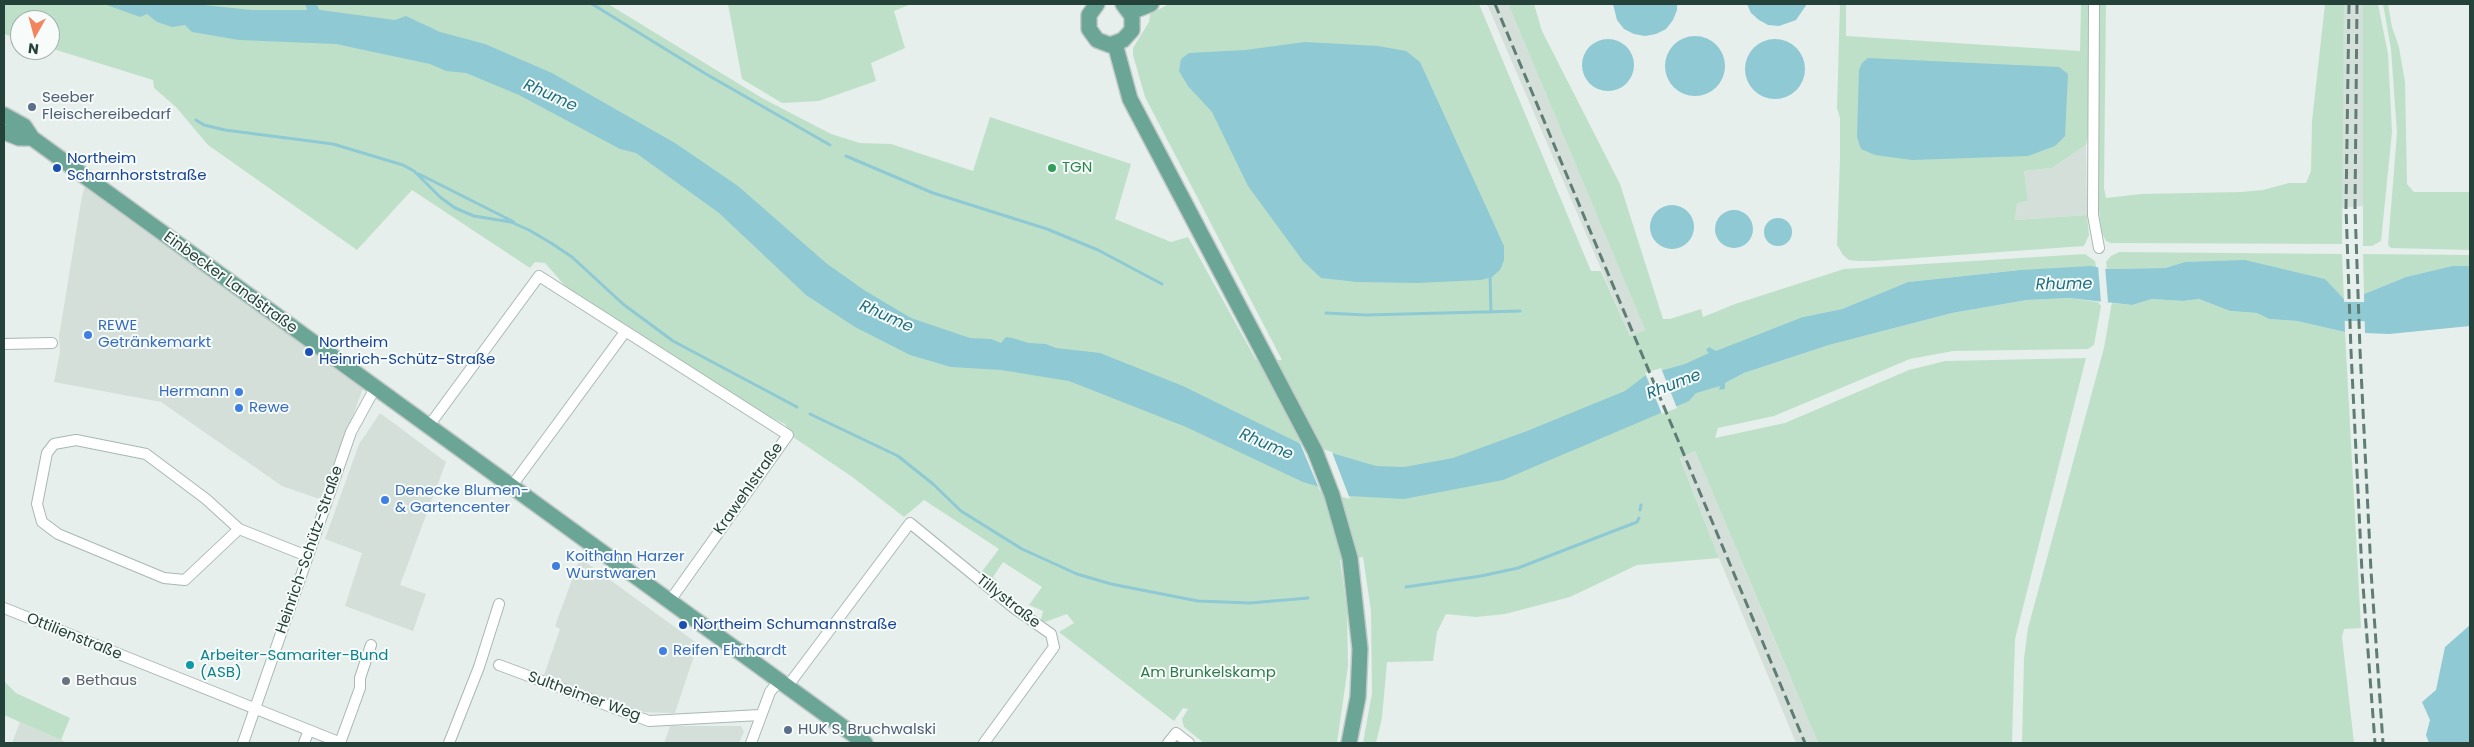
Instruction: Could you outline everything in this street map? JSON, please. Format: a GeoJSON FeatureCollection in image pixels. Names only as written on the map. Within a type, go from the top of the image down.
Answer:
{"type":"FeatureCollection","features":[{"type":"Feature","properties":{"kind":"main road"},"geometry":{"type":"LineString","coordinates":[[1097,4],[1089,15],[1088,29],[1093,37],[1101,43],[1115,44],[1123,40],[1132,30],[1133,21],[1127,8],[1151,4]]}},
{"type":"Feature","properties":{"kind":"main road"},"geometry":{"type":"LineString","coordinates":[[1115,44],[1130,99],[1315,451],[1332,495],[1350,558],[1360,649],[1358,697],[1349,743]]}},
{"type":"Feature","properties":{"kind":"main road","name":"Einbecker Landstraße"},"geometry":{"type":"LineString","coordinates":[[4,115],[24,126],[32,138],[865,743]]}},
{"type":"Feature","properties":{"kind":"main road","name":"Einbecker Landstraße"},"geometry":{"type":"LineString","coordinates":[[4,132],[19,138],[32,138]]}},
{"type":"Feature","properties":{"kind":"street"},"geometry":{"type":"LineString","coordinates":[[2094,4],[2093,215],[2098,248]]}},
{"type":"Feature","properties":{"kind":"street"},"geometry":{"type":"LineString","coordinates":[[428,427],[539,276],[625,332],[511,487]]}},
{"type":"Feature","properties":{"kind":"street","name":"Krawehlstraße"},"geometry":{"type":"LineString","coordinates":[[625,332],[788,435],[670,602]]}},
{"type":"Feature","properties":{"kind":"street"},"geometry":{"type":"LineString","coordinates":[[4,344],[52,343]]}},
{"type":"Feature","properties":{"kind":"street","name":"Heinrich-Schütz-Straße"},"geometry":{"type":"LineString","coordinates":[[243,743],[354,424],[375,388]]}},
{"type":"Feature","properties":{"kind":"street"},"geometry":{"type":"LineString","coordinates":[[239,529],[185,580],[164,578],[58,534],[42,522],[37,504],[46,453],[54,444],[76,440],[146,454],[206,499],[239,529],[308,556]]}},
{"type":"Feature","properties":{"kind":"street","name":"Tillystraße"},"geometry":{"type":"LineString","coordinates":[[783,684],[910,523],[1014,608],[1051,634],[1054,647],[984,743]]}},
{"type":"Feature","properties":{"kind":"street"},"geometry":{"type":"LineString","coordinates":[[449,743],[479,667],[499,604]]}},
{"type":"Feature","properties":{"kind":"street","name":"Ottilienstraße"},"geometry":{"type":"LineString","coordinates":[[4,608],[340,743]]}},
{"type":"Feature","properties":{"kind":"street"},"geometry":{"type":"LineString","coordinates":[[340,743],[360,688],[360,678],[371,646]]}},
{"type":"Feature","properties":{"kind":"street","name":"Sultheimer Weg"},"geometry":{"type":"LineString","coordinates":[[499,665],[649,721],[760,715]]}},
{"type":"Feature","properties":{"kind":"street"},"geometry":{"type":"LineString","coordinates":[[751,743],[770,692],[783,684]]}},
{"type":"Feature","properties":{"kind":"street"},"geometry":{"type":"LineString","coordinates":[[304,743],[309,730]]}},
{"type":"Feature","properties":{"kind":"street"},"geometry":{"type":"LineString","coordinates":[[1168,743],[1176,733],[1189,743]]}},
{"type":"Feature","properties":{"kind":"shaded area"},"geometry":{"type":"Polygon","coordinates":[[[1487,4],[1508,4],[1645,330],[1630,336],[1487,4]]]}},
{"type":"Feature","properties":{"kind":"shaded area"},"geometry":{"type":"Polygon","coordinates":[[[2344,4],[2363,4],[2363,206],[2340,208],[2344,4]]]}},
{"type":"Feature","properties":{"kind":"shaded area"},"geometry":{"type":"Polygon","coordinates":[[[2086,145],[2087,215],[2015,220],[2017,203],[2028,201],[2024,171],[2052,168],[2086,145]]]}},
{"type":"Feature","properties":{"kind":"shaded area"},"geometry":{"type":"Polygon","coordinates":[[[88,176],[366,380],[322,500],[282,486],[161,402],[54,382],[60,352],[59,336],[82,196],[88,176]]]}},
{"type":"Feature","properties":{"kind":"shaded area","name":"Denecke Blumen- & Gartencenter"},"geometry":{"type":"Polygon","coordinates":[[[380,413],[446,462],[400,585],[426,594],[413,631],[345,606],[362,553],[325,539],[359,444],[380,413]]]}},
{"type":"Feature","properties":{"kind":"shaded area"},"geometry":{"type":"Polygon","coordinates":[[[1695,451],[1818,743],[1796,743],[1719,558],[1680,457],[1695,451]]]}},
{"type":"Feature","properties":{"kind":"shaded area"},"geometry":{"type":"Polygon","coordinates":[[[580,558],[698,644],[675,713],[636,712],[544,675],[560,629],[555,626],[580,558]]]}},
{"type":"Feature","properties":{"kind":"shaded area"},"geometry":{"type":"Polygon","coordinates":[[[20,722],[61,740],[67,743],[12,743],[20,722]]]}},
{"type":"Feature","properties":{"kind":"shaded area"},"geometry":{"type":"Polygon","coordinates":[[[670,726],[741,726],[744,732],[739,743],[664,743],[670,726]]]}},
{"type":"Feature","properties":{"kind":"green space","name":"Am Brunkelskamp"},"geometry":{"type":"Polygon","coordinates":[[[4,4],[608,4],[762,98],[831,134],[860,143],[891,144],[973,171],[990,117],[1131,164],[1115,219],[1171,242],[1188,237],[1256,360],[1282,360],[1145,97],[1133,55],[1133,48],[1149,22],[1150,14],[1169,4],[1479,4],[1591,271],[1601,271],[1630,336],[1645,330],[1508,4],[1534,4],[1542,31],[1620,184],[1663,319],[1670,319],[1701,309],[1703,317],[1735,304],[1844,269],[2085,254],[2095,261],[2096,267],[2020,270],[1908,282],[1842,309],[1803,317],[1725,383],[1744,373],[1829,345],[1952,313],[2027,300],[2069,298],[2098,302],[2101,306],[2094,345],[2088,349],[1953,351],[1910,359],[1774,416],[1718,428],[1715,438],[1785,423],[1909,370],[1945,361],[2086,358],[2015,639],[2012,743],[1818,743],[1695,451],[1680,458],[1719,558],[1637,565],[1570,597],[1505,614],[1476,617],[1446,614],[1437,632],[1433,661],[1387,662],[1382,718],[1376,743],[1363,743],[1372,693],[1371,611],[1363,557],[1340,560],[1347,609],[1348,666],[1337,743],[1204,743],[1184,727],[1182,719],[1188,709],[1183,708],[1174,721],[1059,632],[1074,623],[1067,614],[1045,622],[1041,620],[1043,611],[1029,605],[1042,587],[1003,562],[993,577],[997,581],[994,585],[980,574],[999,549],[924,500],[904,517],[851,476],[793,437],[785,424],[757,411],[567,288],[545,263],[535,262],[530,268],[412,190],[357,250],[208,145],[176,107],[154,88],[153,80],[60,51],[60,10],[10,10],[10,36],[4,34],[4,4]]]}},
{"type":"Feature","properties":{"kind":"green space"},"geometry":{"type":"Polygon","coordinates":[[[728,4],[911,4],[894,11],[905,48],[871,63],[876,81],[819,101],[782,103],[742,79],[728,4]]]}},
{"type":"Feature","properties":{"kind":"green space"},"geometry":{"type":"Polygon","coordinates":[[[1840,4],[1846,4],[1846,36],[2080,51],[2081,4],[2089,4],[2088,133],[2086,145],[2052,168],[2024,171],[2028,201],[2017,203],[2015,220],[2087,215],[2089,235],[2084,246],[1874,261],[1849,260],[1843,255],[1837,245],[1840,158],[1840,118],[1837,108],[1840,4]]]}},
{"type":"Feature","properties":{"kind":"green space"},"geometry":{"type":"Polygon","coordinates":[[[2098,4],[2106,4],[2104,188],[2106,198],[2141,194],[2241,192],[2263,190],[2289,183],[2306,183],[2311,171],[2312,121],[2325,4],[2344,4],[2342,244],[2111,243],[2106,241],[2101,231],[2097,188],[2098,4]]]}},
{"type":"Feature","properties":{"kind":"green space"},"geometry":{"type":"Polygon","coordinates":[[[2363,4],[2378,4],[2388,54],[2392,132],[2381,241],[2372,246],[2363,246],[2363,4]]]}},
{"type":"Feature","properties":{"kind":"green space"},"geometry":{"type":"Polygon","coordinates":[[[2383,4],[2388,4],[2392,27],[2399,47],[2405,82],[2407,184],[2414,192],[2470,192],[2470,250],[2391,248],[2388,245],[2397,133],[2391,49],[2383,4]]]}},
{"type":"Feature","properties":{"kind":"green space"},"geometry":{"type":"Polygon","coordinates":[[[2119,252],[2342,254],[2344,299],[2324,279],[2289,271],[2185,262],[2165,268],[2107,269],[2106,262],[2111,256],[2119,252]]]}},
{"type":"Feature","properties":{"kind":"green space"},"geometry":{"type":"Polygon","coordinates":[[[2363,254],[2470,255],[2470,266],[2452,266],[2406,277],[2364,294],[2363,254]]]}},
{"type":"Feature","properties":{"kind":"green space"},"geometry":{"type":"Polygon","coordinates":[[[2152,299],[2183,301],[2199,299],[2230,311],[2257,313],[2269,319],[2297,321],[2345,332],[2361,628],[2344,629],[2342,637],[2354,743],[2022,743],[2024,658],[2028,628],[2104,348],[2112,303],[2132,305],[2152,299]]]}},
{"type":"Feature","properties":{"kind":"green space"},"geometry":{"type":"Polygon","coordinates":[[[4,681],[16,693],[70,718],[61,740],[4,715],[4,681]]]}},
{"type":"Feature","properties":{"kind":"water"},"geometry":{"type":"Polygon","coordinates":[[[104,4],[194,4],[252,10],[320,10],[395,20],[406,16],[440,32],[485,44],[552,73],[675,143],[738,186],[826,263],[864,290],[911,318],[970,338],[991,339],[1001,343],[1006,337],[1029,343],[1046,344],[1056,348],[1100,353],[1183,386],[1301,444],[1376,466],[1404,467],[1453,458],[1527,431],[1625,391],[1646,375],[1685,364],[1709,353],[1706,350],[1709,347],[1716,351],[1803,317],[1842,309],[1908,282],[2020,270],[2091,266],[2107,269],[2165,268],[2185,262],[2245,260],[2325,279],[2344,299],[2345,332],[2297,321],[2269,319],[2257,313],[2230,311],[2199,299],[2183,301],[2152,299],[2132,305],[2069,298],[2027,300],[1952,313],[1829,345],[1744,373],[1725,383],[1725,389],[1719,390],[1720,386],[1696,393],[1689,401],[1503,480],[1404,499],[1349,496],[1303,482],[1186,427],[1069,381],[1001,370],[951,367],[910,355],[855,327],[806,295],[719,213],[636,153],[620,149],[519,95],[466,73],[446,71],[430,64],[336,44],[239,40],[192,32],[185,25],[172,27],[157,22],[147,14],[140,17],[104,4]]]}},
{"type":"Feature","properties":{"kind":"water"},"geometry":{"type":"Polygon","coordinates":[[[1613,4],[1677,4],[1677,10],[1673,20],[1666,29],[1656,34],[1645,36],[1634,34],[1624,29],[1617,20],[1613,4]]]}},
{"type":"Feature","properties":{"kind":"water"},"geometry":{"type":"Polygon","coordinates":[[[1747,4],[1807,4],[1796,20],[1779,26],[1768,25],[1759,20],[1751,13],[1747,4]]]}},
{"type":"Feature","properties":{"kind":"water"},"geometry":{"type":"Polygon","coordinates":[[[1689,36],[1701,36],[1717,44],[1723,54],[1725,66],[1723,78],[1717,88],[1701,96],[1689,96],[1673,88],[1665,72],[1665,60],[1673,44],[1689,36]]]}},
{"type":"Feature","properties":{"kind":"water"},"geometry":{"type":"Polygon","coordinates":[[[1608,39],[1618,41],[1626,47],[1632,55],[1634,65],[1632,75],[1626,83],[1618,89],[1608,91],[1598,89],[1590,83],[1584,75],[1582,65],[1584,55],[1590,47],[1598,41],[1608,39]]]}},
{"type":"Feature","properties":{"kind":"water"},"geometry":{"type":"Polygon","coordinates":[[[1769,39],[1781,39],[1797,47],[1803,57],[1805,69],[1803,81],[1797,91],[1781,99],[1769,99],[1753,91],[1745,75],[1745,63],[1753,47],[1769,39]]]}},
{"type":"Feature","properties":{"kind":"water"},"geometry":{"type":"Polygon","coordinates":[[[1305,42],[1378,46],[1406,51],[1420,62],[1504,246],[1504,260],[1500,270],[1492,277],[1481,280],[1417,283],[1357,282],[1321,278],[1303,261],[1248,186],[1212,112],[1188,86],[1179,71],[1181,59],[1189,53],[1245,50],[1305,42]]]}},
{"type":"Feature","properties":{"kind":"water"},"geometry":{"type":"Polygon","coordinates":[[[1868,58],[2059,67],[2068,74],[2065,136],[2055,146],[2028,156],[1912,160],[1875,155],[1861,149],[1857,137],[1859,70],[1862,63],[1868,58]]]}},
{"type":"Feature","properties":{"kind":"water"},"geometry":{"type":"Polygon","coordinates":[[[1672,205],[1684,209],[1690,215],[1694,227],[1690,239],[1684,245],[1672,249],[1660,245],[1654,239],[1650,227],[1654,215],[1660,209],[1672,205]]]}},
{"type":"Feature","properties":{"kind":"water"},"geometry":{"type":"Polygon","coordinates":[[[1734,210],[1748,215],[1753,229],[1748,243],[1734,248],[1720,243],[1715,229],[1720,215],[1734,210]]]}},
{"type":"Feature","properties":{"kind":"water"},"geometry":{"type":"Polygon","coordinates":[[[1778,218],[1788,222],[1792,232],[1788,242],[1778,246],[1768,242],[1764,232],[1768,222],[1778,218]]]}},
{"type":"Feature","properties":{"kind":"water"},"geometry":{"type":"Polygon","coordinates":[[[2452,266],[2470,266],[2470,326],[2389,334],[2365,333],[2364,294],[2406,277],[2452,266]]]}},
{"type":"Feature","properties":{"kind":"water"},"geometry":{"type":"Polygon","coordinates":[[[2470,625],[2470,743],[2429,743],[2426,735],[2430,720],[2422,702],[2436,690],[2445,647],[2470,625]]]}},
{"type":"Feature","properties":{"kind":"pier"},"geometry":{"type":"Polygon","coordinates":[[[2098,265],[2105,266],[2108,302],[2101,303],[2098,265]]]}},
{"type":"Feature","properties":{"kind":"pier"},"geometry":{"type":"Polygon","coordinates":[[[1661,368],[1677,408],[1662,414],[1645,373],[1661,368]]]}},
{"type":"Feature","properties":{"kind":"pier"},"geometry":{"type":"Polygon","coordinates":[[[1299,441],[1332,452],[1350,499],[1320,491],[1299,441]]]}},
{"type":"Feature","properties":{"kind":"waterway"},"geometry":{"type":"LineString","coordinates":[[311,4],[318,23]]}},
{"type":"Feature","properties":{"kind":"waterway"},"geometry":{"type":"LineString","coordinates":[[592,4],[706,74],[830,145]]}},
{"type":"Feature","properties":{"kind":"waterway"},"geometry":{"type":"LineString","coordinates":[[196,120],[204,125],[225,130],[333,144],[403,165],[414,171],[440,197],[455,208],[474,216],[511,222],[551,243],[572,257],[623,304],[673,341],[797,407]]}},
{"type":"Feature","properties":{"kind":"waterway"},"geometry":{"type":"LineString","coordinates":[[846,156],[933,193],[1047,229],[1098,250],[1162,284]]}},
{"type":"Feature","properties":{"kind":"waterway"},"geometry":{"type":"LineString","coordinates":[[419,174],[514,222]]}},
{"type":"Feature","properties":{"kind":"waterway"},"geometry":{"type":"LineString","coordinates":[[1490,275],[1491,312]]}},
{"type":"Feature","properties":{"kind":"waterway"},"geometry":{"type":"LineString","coordinates":[[1326,313],[1366,315],[1520,311]]}},
{"type":"Feature","properties":{"kind":"waterway","name":"Rhume"},"geometry":{"type":"LineString","coordinates":[[2319,311],[2389,312]]}},
{"type":"Feature","properties":{"kind":"waterway"},"geometry":{"type":"LineString","coordinates":[[810,414],[898,456],[933,484],[961,511],[1022,549],[1077,574],[1111,584],[1198,601],[1250,603],[1308,598]]}},
{"type":"Feature","properties":{"kind":"waterway"},"geometry":{"type":"LineString","coordinates":[[1640,510],[1641,505]]}},
{"type":"Feature","properties":{"kind":"waterway"},"geometry":{"type":"LineString","coordinates":[[1406,587],[1481,576],[1518,568],[1637,522],[1639,518]]}},
{"type":"Feature","properties":{"kind":"railway"},"geometry":{"type":"LineString","coordinates":[[1495,4],[1805,743]]}},
{"type":"Feature","properties":{"kind":"railway"},"geometry":{"type":"LineString","coordinates":[[2349,4],[2346,208],[2351,351],[2362,572],[2375,743]]}},
{"type":"Feature","properties":{"kind":"railway"},"geometry":{"type":"LineString","coordinates":[[2357,4],[2355,208],[2371,571],[2383,743]]}},
{"type":"Feature","properties":{"kind":"place","name":"Seeber Fleischereibedarf"},"geometry":{"type":"Point","coordinates":[32,107]}},
{"type":"Feature","properties":{"kind":"place","name":"Northeim Scharnhorststraße"},"geometry":{"type":"Point","coordinates":[57,168]}},
{"type":"Feature","properties":{"kind":"place","name":"TGN"},"geometry":{"type":"Point","coordinates":[1052,168]}},
{"type":"Feature","properties":{"kind":"place","name":"REWE Getränkemarkt"},"geometry":{"type":"Point","coordinates":[88,335]}},
{"type":"Feature","properties":{"kind":"place","name":"Northeim Heinrich-Schütz-Straße"},"geometry":{"type":"Point","coordinates":[309,352]}},
{"type":"Feature","properties":{"kind":"place","name":"Hermann"},"geometry":{"type":"Point","coordinates":[239,392]}},
{"type":"Feature","properties":{"kind":"place","name":"Rewe"},"geometry":{"type":"Point","coordinates":[239,408]}},
{"type":"Feature","properties":{"kind":"place","name":"Denecke Blumen- & Gartencenter"},"geometry":{"type":"Point","coordinates":[385,500]}},
{"type":"Feature","properties":{"kind":"place","name":"Koithahn Harzer Wurstwaren"},"geometry":{"type":"Point","coordinates":[556,566]}},
{"type":"Feature","properties":{"kind":"place","name":"Northeim Schumannstraße"},"geometry":{"type":"Point","coordinates":[683,625]}},
{"type":"Feature","properties":{"kind":"place","name":"Reifen Ehrhardt"},"geometry":{"type":"Point","coordinates":[663,651]}},
{"type":"Feature","properties":{"kind":"place","name":"Arbeiter-Samariter-Bund (ASB)"},"geometry":{"type":"Point","coordinates":[190,665]}},
{"type":"Feature","properties":{"kind":"place","name":"Bethaus"},"geometry":{"type":"Point","coordinates":[66,681]}},
{"type":"Feature","properties":{"kind":"place","name":"HUK S. Bruchwalski"},"geometry":{"type":"Point","coordinates":[788,730]}}]}
